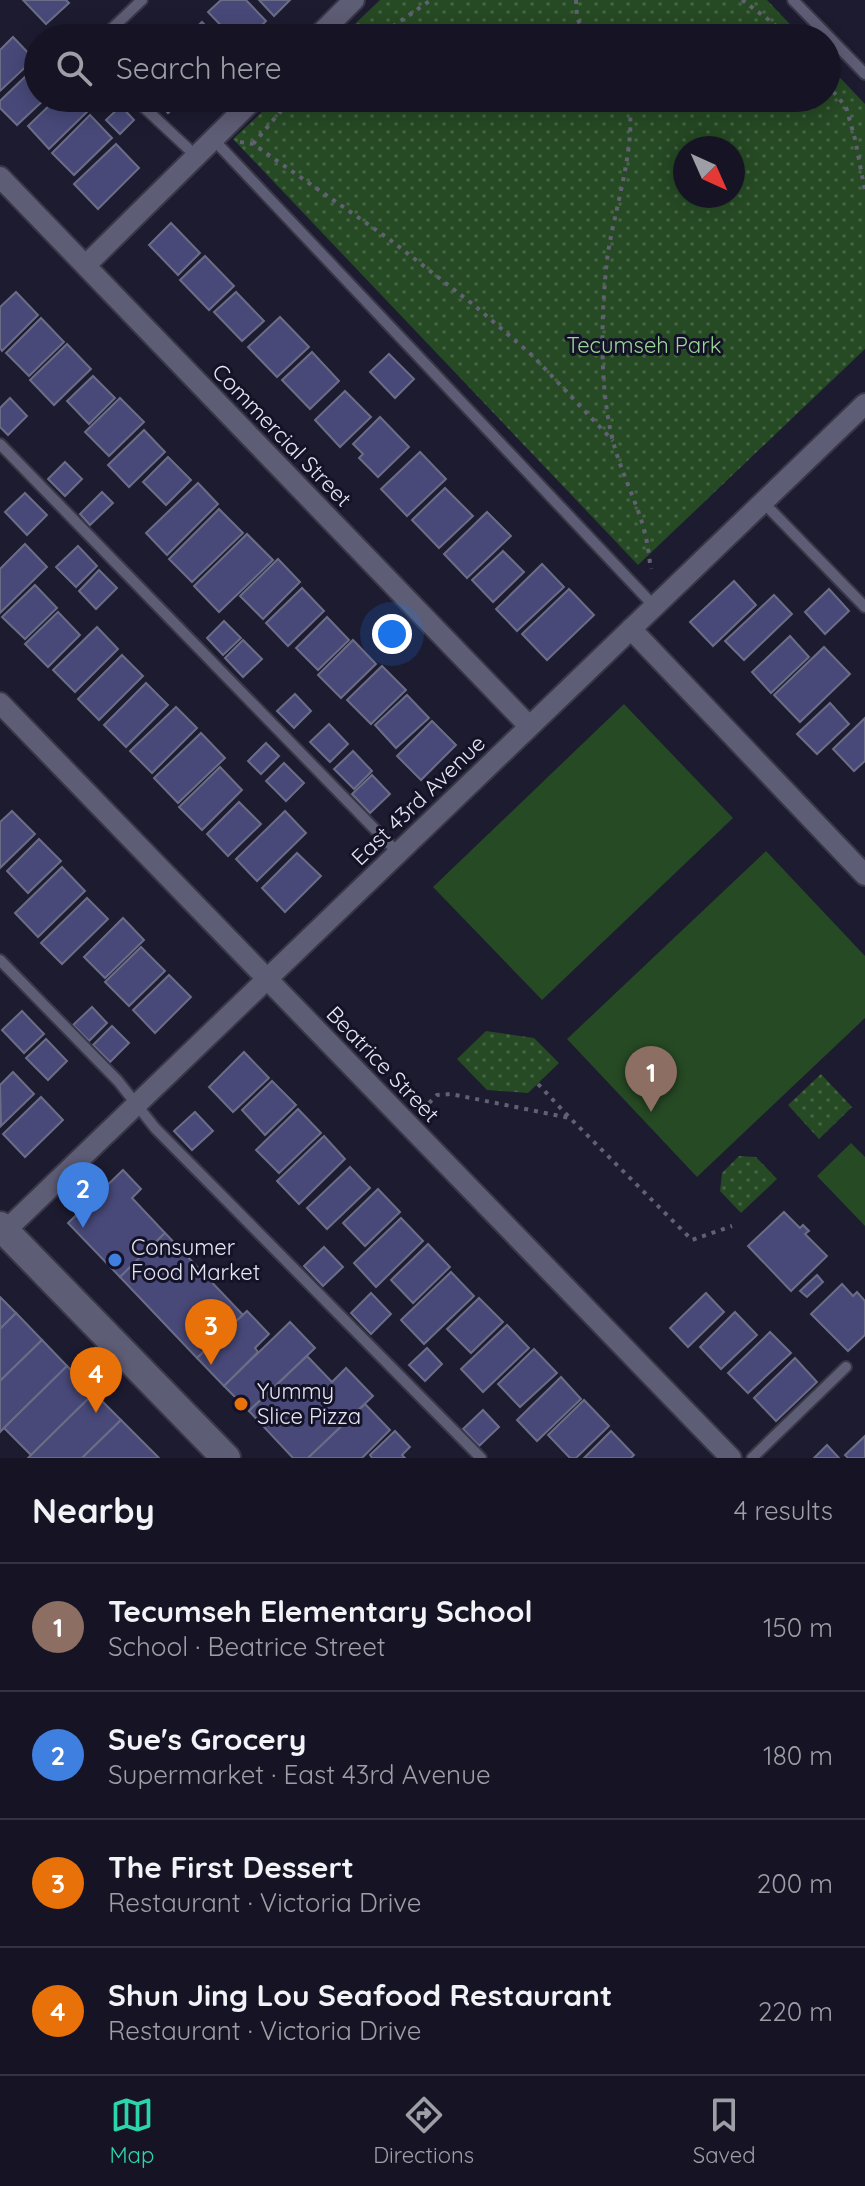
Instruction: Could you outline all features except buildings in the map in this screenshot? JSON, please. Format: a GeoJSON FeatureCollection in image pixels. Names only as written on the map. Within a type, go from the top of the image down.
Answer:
{"type":"FeatureCollection","features":[{"type":"Feature","properties":{"kind":"street"},"geometry":{"type":"LineString","coordinates":[[330,24],[354,0]]}},
{"type":"Feature","properties":{"kind":"street"},"geometry":{"type":"LineString","coordinates":[[86,265],[241,112]]}},
{"type":"Feature","properties":{"kind":"street","name":"Commercial Street"},"geometry":{"type":"LineString","coordinates":[[0,177],[529,726]]}},
{"type":"Feature","properties":{"kind":"street","name":"East 43rd Avenue"},"geometry":{"type":"LineString","coordinates":[[3,1229],[865,404]]}},
{"type":"Feature","properties":{"kind":"street"},"geometry":{"type":"LineString","coordinates":[[631,629],[865,875]]}},
{"type":"Feature","properties":{"kind":"street","name":"Beatrice Street"},"geometry":{"type":"LineString","coordinates":[[0,703],[731,1458]]}},
{"type":"Feature","properties":{"kind":"street"},"geometry":{"type":"LineString","coordinates":[[3,1229],[215,1454]]}},
{"type":"Feature","properties":{"kind":"lane"},"geometry":{"type":"LineString","coordinates":[[117,24],[142,0]]}},
{"type":"Feature","properties":{"kind":"lane"},"geometry":{"type":"LineString","coordinates":[[793,0],[816,24]]}},
{"type":"Feature","properties":{"kind":"lane"},"geometry":{"type":"LineString","coordinates":[[841,49],[865,74]]}},
{"type":"Feature","properties":{"kind":"lane"},"geometry":{"type":"LineString","coordinates":[[149,112],[196,156]]}},
{"type":"Feature","properties":{"kind":"lane"},"geometry":{"type":"LineString","coordinates":[[213,139],[655,607]]}},
{"type":"Feature","properties":{"kind":"lane"},"geometry":{"type":"LineString","coordinates":[[0,444],[398,853]]}},
{"type":"Feature","properties":{"kind":"lane"},"geometry":{"type":"LineString","coordinates":[[763,502],[865,607]]}},
{"type":"Feature","properties":{"kind":"lane"},"geometry":{"type":"LineString","coordinates":[[0,960],[118,1081],[155,1128],[481,1458]]}},
{"type":"Feature","properties":{"kind":"lane"},"geometry":{"type":"LineString","coordinates":[[752,1458],[846,1367]]}},
{"type":"Feature","properties":{"kind":"path"},"geometry":{"type":"LineString","coordinates":[[396,24],[431,0]]}},
{"type":"Feature","properties":{"kind":"path"},"geometry":{"type":"LineString","coordinates":[[576,0],[580,24]]}},
{"type":"Feature","properties":{"kind":"path"},"geometry":{"type":"LineString","coordinates":[[742,0],[774,24]]}},
{"type":"Feature","properties":{"kind":"path"},"geometry":{"type":"LineString","coordinates":[[841,101],[846,107],[855,139],[865,191]]}},
{"type":"Feature","properties":{"kind":"path"},"geometry":{"type":"LineString","coordinates":[[253,144],[280,112]]}},
{"type":"Feature","properties":{"kind":"path"},"geometry":{"type":"LineString","coordinates":[[631,112],[629,142],[607,259],[603,349],[605,395],[613,441],[645,533],[651,569]]}},
{"type":"Feature","properties":{"kind":"path"},"geometry":{"type":"LineString","coordinates":[[213,139],[253,144],[389,239],[533,356],[613,441]]}},
{"type":"Feature","properties":{"kind":"path"},"geometry":{"type":"LineString","coordinates":[[855,139],[865,144]]}},
{"type":"Feature","properties":{"kind":"path"},"geometry":{"type":"LineString","coordinates":[[538,1084],[692,1240],[732,1226]]}},
{"type":"Feature","properties":{"kind":"path"},"geometry":{"type":"LineString","coordinates":[[429,1103],[437,1095],[451,1094],[570,1118]]}},
{"type":"Feature","properties":{"kind":"green space"},"geometry":{"type":"Polygon","coordinates":[[[380,0],[767,0],[790,24],[355,24],[380,0]]]}},
{"type":"Feature","properties":{"kind":"green space","name":"Tecumseh Park"},"geometry":{"type":"Polygon","coordinates":[[[841,79],[865,104],[865,349],[638,565],[233,139],[262,112],[841,112],[841,79]]]}},
{"type":"Feature","properties":{"kind":"green space"},"geometry":{"type":"Polygon","coordinates":[[[624,704],[733,818],[542,1000],[433,887],[624,704]]]}},
{"type":"Feature","properties":{"kind":"green space"},"geometry":{"type":"Polygon","coordinates":[[[766,851],[865,956],[865,1018],[697,1177],[567,1039],[766,851]]]}},
{"type":"Feature","properties":{"kind":"green space"},"geometry":{"type":"Polygon","coordinates":[[[486,1031],[534,1038],[559,1063],[528,1093],[487,1090],[457,1059],[486,1031]]]}},
{"type":"Feature","properties":{"kind":"green space"},"geometry":{"type":"Polygon","coordinates":[[[821,1074],[852,1107],[819,1139],[788,1105],[821,1074]]]}},
{"type":"Feature","properties":{"kind":"green space"},"geometry":{"type":"Polygon","coordinates":[[[851,1143],[865,1157],[865,1226],[817,1176],[851,1143]]]}},
{"type":"Feature","properties":{"kind":"green space"},"geometry":{"type":"Polygon","coordinates":[[[739,1156],[756,1157],[777,1179],[741,1213],[720,1191],[722,1173],[739,1156]]]}},
{"type":"Feature","properties":{"kind":"place","name":"Tecumseh Elementary School"},"geometry":{"type":"Point","coordinates":[651,1112]}},
{"type":"Feature","properties":{"kind":"place","name":"Sue's Grocery"},"geometry":{"type":"Point","coordinates":[83,1228]}},
{"type":"Feature","properties":{"kind":"place","name":"Consumer Food Market"},"geometry":{"type":"Point","coordinates":[115,1260]}},
{"type":"Feature","properties":{"kind":"place","name":"The First Dessert"},"geometry":{"type":"Point","coordinates":[211,1365]}},
{"type":"Feature","properties":{"kind":"place","name":"Yummy Slice Pizza"},"geometry":{"type":"Point","coordinates":[241,1404]}},
{"type":"Feature","properties":{"kind":"place","name":"Shun Jing Lou Seafood Restaurant"},"geometry":{"type":"Point","coordinates":[96,1413]}}]}
